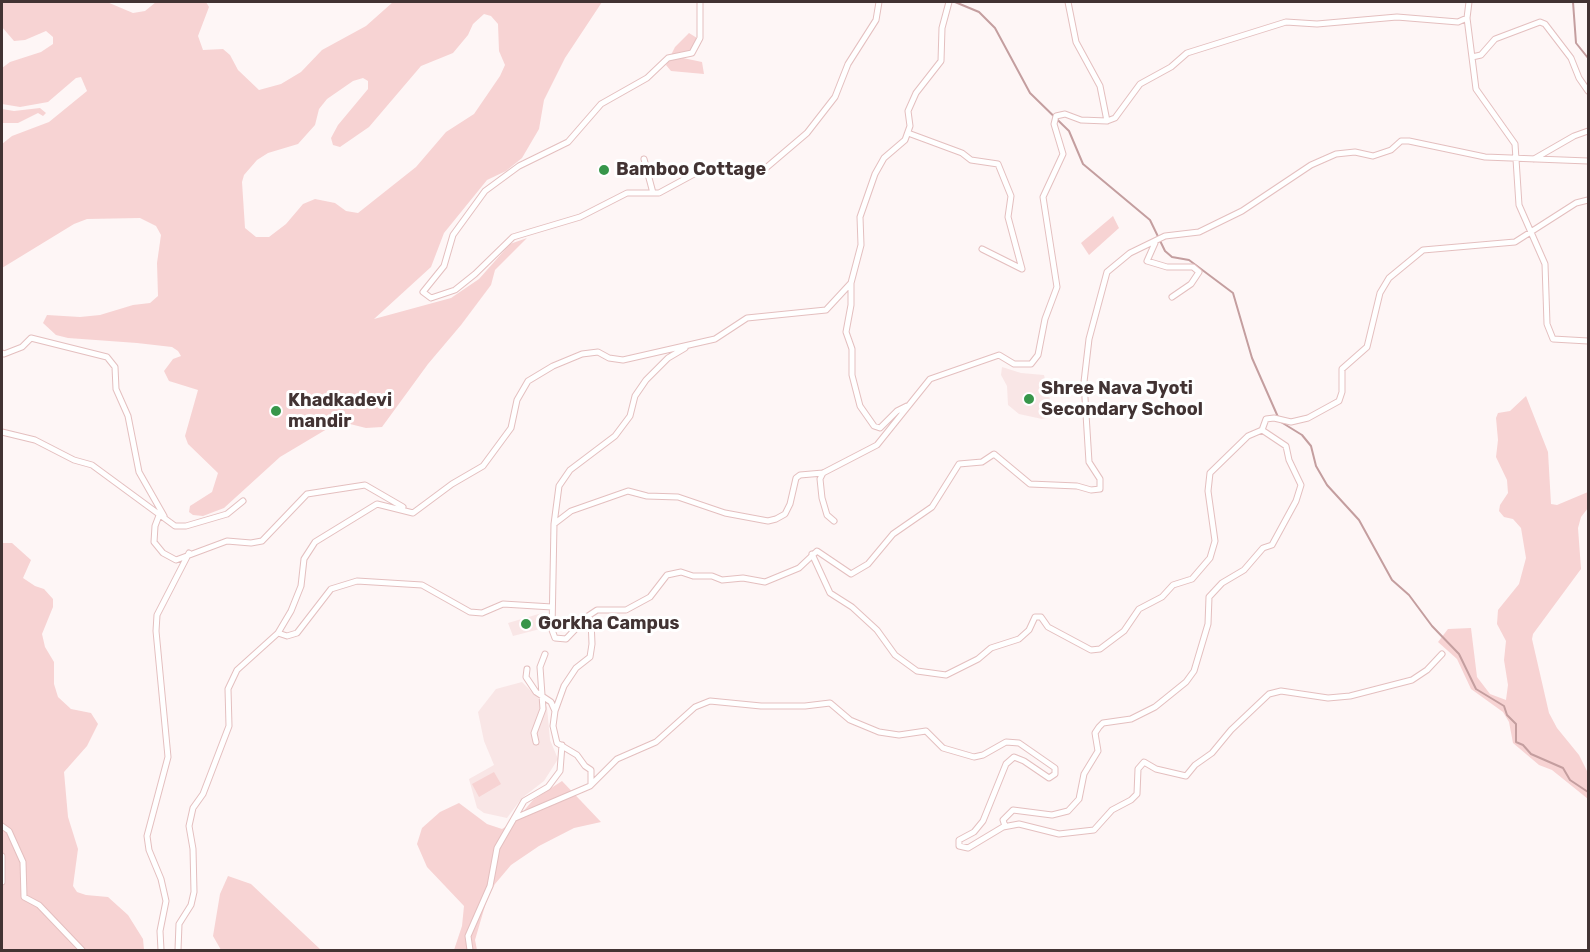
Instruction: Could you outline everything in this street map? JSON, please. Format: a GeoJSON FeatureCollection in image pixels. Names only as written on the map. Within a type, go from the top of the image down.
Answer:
{"type":"FeatureCollection","features":[{"type":"Feature","properties":{"kind":"street"},"geometry":{"type":"LineString","coordinates":[[700,2],[700,38],[693,53],[668,58],[647,78],[601,104],[568,142],[519,166],[485,191],[453,235],[444,266],[423,292],[431,298],[455,290],[513,237],[580,217],[627,193],[659,193],[696,173],[721,165],[752,174],[760,172],[807,133],[835,97],[848,64],[876,20],[879,2]]}},
{"type":"Feature","properties":{"kind":"street"},"geometry":{"type":"LineString","coordinates":[[908,405],[897,411],[880,429],[874,426],[860,406],[852,375],[852,349],[846,332],[851,305],[851,283],[861,245],[860,217],[875,174],[884,158],[905,140],[908,133],[908,111],[916,93],[941,61],[942,28],[950,2]]}},
{"type":"Feature","properties":{"kind":"street"},"geometry":{"type":"LineString","coordinates":[[1068,2],[1076,42],[1100,86],[1107,121]]}},
{"type":"Feature","properties":{"kind":"street"},"geometry":{"type":"LineString","coordinates":[[1469,2],[1467,18],[1476,89],[1515,144],[1519,205],[1545,264],[1547,324],[1553,339],[1588,341]]}},
{"type":"Feature","properties":{"kind":"street"},"geometry":{"type":"LineString","coordinates":[[554,524],[571,511],[628,491],[647,496],[678,497],[725,513],[768,521],[785,514],[796,478],[823,473],[877,445],[930,379],[999,355],[1014,364],[1031,364],[1038,355],[1046,319],[1057,287],[1043,197],[1063,154],[1054,120],[1060,114],[1097,122],[1115,118],[1140,84],[1171,67],[1178,58],[1286,22],[1317,24],[1397,18],[1458,22],[1467,18]]}},
{"type":"Feature","properties":{"kind":"street"},"geometry":{"type":"LineString","coordinates":[[1472,57],[1481,55],[1495,39],[1540,22],[1545,24],[1571,58],[1579,78],[1588,91]]}},
{"type":"Feature","properties":{"kind":"street"},"geometry":{"type":"LineString","coordinates":[[1533,160],[1574,136],[1588,131]]}},
{"type":"Feature","properties":{"kind":"street"},"geometry":{"type":"LineString","coordinates":[[908,133],[962,153],[971,160],[998,164],[1011,196],[1008,217],[1022,270],[982,249]]}},
{"type":"Feature","properties":{"kind":"street"},"geometry":{"type":"LineString","coordinates":[[695,343],[668,358],[635,396],[630,416],[615,436],[570,470],[559,486],[554,524],[552,630],[555,638],[566,639],[597,610],[626,610],[650,597],[667,575],[681,572],[693,576],[712,576],[722,580],[743,578],[765,582],[799,568],[817,551],[851,574],[868,564],[893,534],[932,507],[959,464],[982,462],[994,454],[1029,484],[1100,489],[1100,478],[1089,462],[1084,382],[1089,339],[1107,272],[1130,253],[1165,236],[1199,232],[1242,211],[1311,165],[1336,154],[1355,152],[1373,156],[1391,150],[1401,141],[1485,157],[1588,161]]}},
{"type":"Feature","properties":{"kind":"street"},"geometry":{"type":"LineString","coordinates":[[644,159],[653,193]]}},
{"type":"Feature","properties":{"kind":"street"},"geometry":{"type":"LineString","coordinates":[[812,554],[830,593],[852,608],[877,630],[895,655],[917,671],[946,675],[978,658],[991,648],[1019,639],[1029,630],[1035,617],[1041,617],[1048,627],[1091,650],[1100,649],[1124,631],[1139,609],[1162,597],[1173,585],[1192,579],[1210,558],[1215,541],[1208,491],[1210,473],[1248,436],[1262,430],[1266,419],[1274,418],[1291,422],[1308,418],[1339,401],[1342,392],[1342,369],[1367,347],[1380,293],[1389,278],[1423,250],[1515,242],[1576,203],[1588,200]]}},
{"type":"Feature","properties":{"kind":"street"},"geometry":{"type":"LineString","coordinates":[[1156,242],[1147,261],[1167,267],[1193,267],[1199,272],[1191,284],[1172,297]]}},
{"type":"Feature","properties":{"kind":"street"},"geometry":{"type":"LineString","coordinates":[[413,513],[452,484],[483,466],[511,428],[517,400],[528,381],[553,366],[582,354],[598,352],[609,358],[623,360],[715,339],[747,318],[826,310],[851,283]]}},
{"type":"Feature","properties":{"kind":"street"},"geometry":{"type":"LineString","coordinates":[[2,353],[22,347],[31,338],[107,357],[115,367],[116,389],[128,416],[139,472],[162,514]]}},
{"type":"Feature","properties":{"kind":"street"},"geometry":{"type":"LineString","coordinates":[[1005,826],[1003,820],[1013,810],[1052,815],[1068,811],[1079,799],[1084,774],[1098,751],[1095,734],[1099,727],[1109,722],[1131,718],[1155,707],[1186,682],[1194,671],[1208,624],[1209,597],[1222,583],[1244,570],[1263,548],[1272,545],[1296,501],[1301,485],[1289,460],[1286,446],[1262,430]]}},
{"type":"Feature","properties":{"kind":"street"},"geometry":{"type":"LineString","coordinates":[[2,432],[36,440],[74,460],[92,465],[176,525],[186,526],[227,514],[243,501]]}},
{"type":"Feature","properties":{"kind":"street"},"geometry":{"type":"LineString","coordinates":[[823,473],[820,479],[822,498],[827,515],[834,520]]}},
{"type":"Feature","properties":{"kind":"street"},"geometry":{"type":"LineString","coordinates":[[162,514],[155,526],[154,542],[163,553],[176,560],[227,541],[251,543],[262,541],[308,494],[365,485],[413,513]]}},
{"type":"Feature","properties":{"kind":"street"},"geometry":{"type":"LineString","coordinates":[[178,951],[179,924],[191,905],[194,892],[193,849],[189,826],[193,808],[203,794],[229,726],[228,689],[237,670],[278,633],[291,611],[301,586],[304,559],[315,542],[378,504],[413,513]]}},
{"type":"Feature","properties":{"kind":"street"},"geometry":{"type":"LineString","coordinates":[[161,951],[160,931],[166,901],[161,879],[149,850],[147,836],[168,757],[156,631],[158,615],[188,555]]}},
{"type":"Feature","properties":{"kind":"street"},"geometry":{"type":"LineString","coordinates":[[278,633],[287,636],[297,633],[331,589],[357,581],[422,585],[470,612],[482,613],[503,604],[552,607]]}},
{"type":"Feature","properties":{"kind":"street"},"geometry":{"type":"LineString","coordinates":[[588,616],[592,628],[590,657],[576,669],[564,686],[555,711],[554,736],[557,743],[591,770],[591,784]]}},
{"type":"Feature","properties":{"kind":"street"},"geometry":{"type":"LineString","coordinates":[[536,742],[534,733],[541,720],[543,698],[540,667],[545,654]]}},
{"type":"Feature","properties":{"kind":"street"},"geometry":{"type":"LineString","coordinates":[[515,818],[591,784],[617,759],[656,741],[694,707],[710,701],[761,706],[805,706],[830,703],[850,720],[879,732],[899,735],[926,731],[943,748],[974,757],[983,755],[1006,742],[1019,743],[1055,768],[1055,774],[1049,778],[1024,761],[1014,758],[1006,764],[983,821],[974,832],[959,840],[959,846],[968,848],[1005,826],[1019,824],[1059,834],[1094,830],[1112,810],[1131,800],[1137,794],[1138,769],[1144,762],[1156,770],[1186,776],[1195,765],[1212,753],[1231,730],[1269,694],[1281,691],[1328,698],[1350,696],[1412,680],[1427,670],[1442,654]]}},
{"type":"Feature","properties":{"kind":"street"},"geometry":{"type":"LineString","coordinates":[[526,669],[526,677],[543,698],[551,702],[555,711]]}},
{"type":"Feature","properties":{"kind":"street"},"geometry":{"type":"LineString","coordinates":[[470,951],[468,936],[490,886],[497,848],[524,801],[548,787],[560,771],[562,745]]}},
{"type":"Feature","properties":{"kind":"street"},"geometry":{"type":"LineString","coordinates":[[2,826],[4,825],[9,831],[23,862],[24,897],[39,905],[82,951]]}},
{"type":"Feature","properties":{"kind":"street"},"geometry":{"type":"LineString","coordinates":[[2,858],[2,882]]}},
{"type":"Feature","properties":{"kind":"shaded area"},"geometry":{"type":"Polygon","coordinates":[[[2,2],[107,2],[133,13],[145,11],[156,2],[206,2],[209,7],[198,36],[203,50],[223,49],[230,55],[238,70],[259,90],[281,84],[301,72],[322,50],[366,26],[393,2],[602,2],[565,58],[544,100],[539,129],[522,158],[506,171],[487,180],[444,233],[431,267],[374,319],[451,298],[479,279],[510,244],[527,238],[495,270],[491,285],[428,364],[382,427],[366,428],[346,423],[332,426],[280,457],[224,508],[203,516],[189,512],[190,506],[212,492],[218,473],[188,444],[185,436],[198,390],[169,381],[164,371],[173,359],[181,356],[178,351],[172,347],[68,338],[56,335],[43,323],[47,315],[80,317],[100,315],[133,305],[150,303],[158,296],[157,263],[161,235],[156,226],[140,218],[87,219],[74,224],[2,268],[2,144],[12,136],[49,122],[87,91],[81,77],[76,78],[48,102],[20,107],[2,104],[2,68],[10,62],[41,52],[53,44],[53,37],[46,31],[25,40],[14,41],[2,27],[2,2]],[[484,14],[473,24],[468,35],[453,53],[421,66],[369,127],[340,147],[333,145],[331,138],[338,125],[368,89],[368,81],[363,78],[353,81],[327,99],[319,109],[315,125],[298,144],[268,153],[257,160],[244,175],[242,182],[245,228],[256,237],[269,237],[286,224],[303,204],[315,199],[335,203],[346,211],[358,213],[416,167],[446,132],[474,114],[500,76],[505,65],[499,51],[498,24],[491,16],[484,14]]]}},
{"type":"Feature","properties":{"kind":"shaded area"},"geometry":{"type":"Polygon","coordinates":[[[689,33],[697,38],[694,48],[683,58],[702,62],[704,74],[671,71],[666,65],[675,47],[689,33]]]}},
{"type":"Feature","properties":{"kind":"shaded area"},"geometry":{"type":"Polygon","coordinates":[[[40,108],[46,113],[43,116],[38,113],[18,123],[2,123],[2,109],[14,111],[40,108]]]}},
{"type":"Feature","properties":{"kind":"shaded area"},"geometry":{"type":"Polygon","coordinates":[[[1113,216],[1119,228],[1089,255],[1081,243],[1113,216]]]}},
{"type":"Feature","properties":{"kind":"shaded area","name":"Shree Nava Jyoti Secondary School"},"geometry":{"type":"Polygon","coordinates":[[[1002,367],[1021,373],[1044,375],[1054,416],[1042,419],[1019,414],[1008,405],[1007,386],[1001,375],[1002,367]]]}},
{"type":"Feature","properties":{"kind":"shaded area"},"geometry":{"type":"Polygon","coordinates":[[[1526,396],[1548,452],[1551,504],[1557,505],[1588,492],[1588,508],[1581,517],[1578,528],[1581,569],[1533,634],[1532,639],[1549,713],[1557,728],[1579,755],[1588,773],[1588,799],[1552,770],[1539,765],[1513,743],[1509,722],[1503,712],[1471,689],[1457,659],[1438,642],[1448,629],[1471,628],[1477,677],[1490,694],[1506,700],[1508,685],[1504,660],[1506,641],[1497,624],[1498,610],[1519,584],[1526,558],[1521,528],[1513,519],[1504,517],[1499,511],[1508,493],[1507,480],[1496,457],[1498,440],[1496,418],[1498,413],[1510,411],[1526,396]]]}},
{"type":"Feature","properties":{"kind":"shaded area"},"geometry":{"type":"Polygon","coordinates":[[[2,543],[12,543],[31,560],[23,578],[44,589],[53,599],[53,607],[42,634],[45,647],[54,662],[54,684],[58,697],[71,709],[91,713],[98,724],[87,746],[64,772],[68,817],[78,849],[73,886],[77,892],[86,895],[108,897],[128,915],[143,939],[144,950],[2,950],[2,543]]]}},
{"type":"Feature","properties":{"kind":"shaded area","name":"Gorkha Campus"},"geometry":{"type":"Polygon","coordinates":[[[542,613],[544,625],[540,629],[513,636],[508,623],[542,613]]]}},
{"type":"Feature","properties":{"kind":"shaded area"},"geometry":{"type":"Polygon","coordinates":[[[522,682],[547,707],[550,740],[558,759],[544,781],[522,798],[507,818],[484,813],[477,808],[469,779],[494,765],[484,741],[478,712],[496,689],[522,682]]]}},
{"type":"Feature","properties":{"kind":"shaded area"},"geometry":{"type":"Polygon","coordinates":[[[494,772],[501,784],[479,797],[472,784],[494,772]]]}},
{"type":"Feature","properties":{"kind":"shaded area"},"geometry":{"type":"Polygon","coordinates":[[[562,781],[601,822],[574,828],[539,846],[511,865],[495,884],[487,899],[475,940],[477,950],[454,950],[462,926],[464,906],[427,867],[417,844],[422,828],[440,812],[459,803],[487,824],[502,829],[515,821],[533,800],[562,781]]]}},
{"type":"Feature","properties":{"kind":"shaded area"},"geometry":{"type":"Polygon","coordinates":[[[228,876],[251,884],[321,950],[221,950],[213,936],[220,894],[228,876]]]}},
{"type":"Feature","properties":{"kind":"waterway"},"geometry":{"type":"LineString","coordinates":[[955,2],[979,12],[995,28],[1030,93],[1069,131],[1083,164],[1150,220],[1165,251],[1172,257],[1189,260],[1233,293],[1252,358],[1278,417]]}},
{"type":"Feature","properties":{"kind":"waterway"},"geometry":{"type":"LineString","coordinates":[[1573,2],[1576,43],[1588,58]]}},
{"type":"Feature","properties":{"kind":"waterway"},"geometry":{"type":"LineString","coordinates":[[1281,422],[1302,435],[1311,446],[1316,466],[1327,485],[1359,520],[1392,580],[1409,595],[1432,626],[1459,654],[1476,689],[1504,706],[1507,715],[1516,724],[1516,742],[1523,745],[1531,754],[1563,768],[1570,780],[1588,792]]}},
{"type":"Feature","properties":{"kind":"place","name":"Bamboo Cottage"},"geometry":{"type":"Point","coordinates":[604,170]}},
{"type":"Feature","properties":{"kind":"place","name":"Shree Nava Jyoti Secondary School"},"geometry":{"type":"Point","coordinates":[1029,399]}},
{"type":"Feature","properties":{"kind":"place","name":"Khadkadevi mandir"},"geometry":{"type":"Point","coordinates":[276,411]}},
{"type":"Feature","properties":{"kind":"place","name":"Gorkha Campus"},"geometry":{"type":"Point","coordinates":[526,624]}}]}
